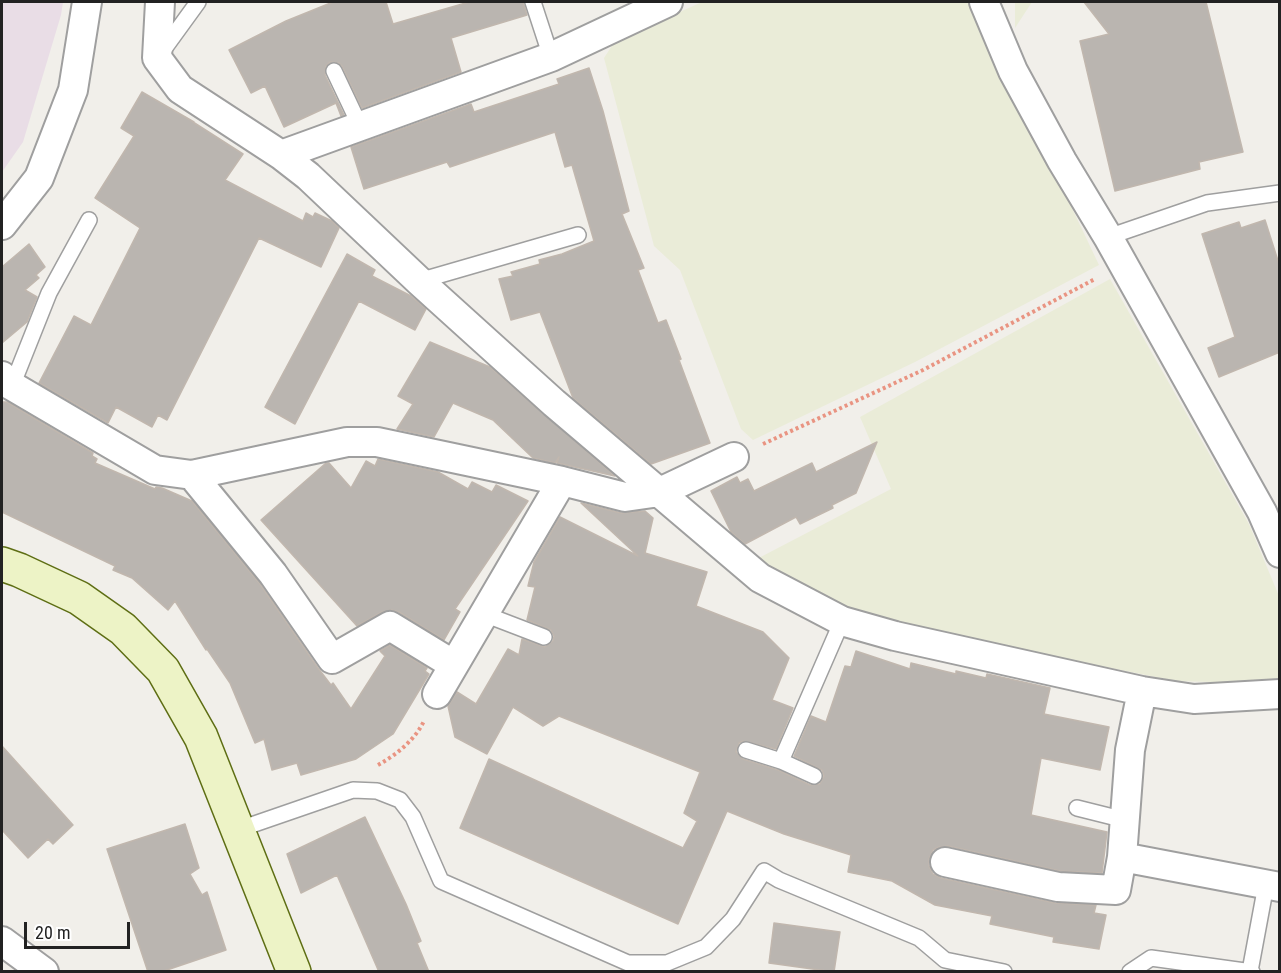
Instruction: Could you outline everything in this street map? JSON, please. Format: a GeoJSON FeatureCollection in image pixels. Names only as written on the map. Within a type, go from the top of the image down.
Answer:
{"type":"FeatureCollection","features":[{"type":"Feature","properties":{"kind":"street"},"geometry":{"type":"LineString","coordinates":[[2,225],[39,178],[73,90],[87,2]]}},
{"type":"Feature","properties":{"kind":"street"},"geometry":{"type":"LineString","coordinates":[[159,2],[157,58],[180,89],[281,155],[308,176],[419,281],[554,403],[760,578],[842,621],[895,636],[1142,691],[1194,699],[1280,694]]}},
{"type":"Feature","properties":{"kind":"street"},"geometry":{"type":"LineString","coordinates":[[281,155],[551,57],[668,2]]}},
{"type":"Feature","properties":{"kind":"street"},"geometry":{"type":"LineString","coordinates":[[984,2],[1013,71],[1062,161],[1270,508],[1280,553]]}},
{"type":"Feature","properties":{"kind":"street"},"geometry":{"type":"LineString","coordinates":[[7,381],[155,470],[192,475],[347,442],[376,442],[562,481],[626,497],[660,492],[735,457]]}},
{"type":"Feature","properties":{"kind":"street"},"geometry":{"type":"LineString","coordinates":[[192,475],[273,574],[332,658],[390,626],[454,665]]}},
{"type":"Feature","properties":{"kind":"street"},"geometry":{"type":"LineString","coordinates":[[437,694],[562,481]]}},
{"type":"Feature","properties":{"kind":"street"},"geometry":{"type":"LineString","coordinates":[[2,564],[79,598],[123,629],[163,670],[201,737],[294,972]]}},
{"type":"Feature","properties":{"kind":"street"},"geometry":{"type":"LineString","coordinates":[[945,862],[1058,887],[1116,890],[1122,857],[1130,750],[1142,691]]}},
{"type":"Feature","properties":{"kind":"street"},"geometry":{"type":"LineString","coordinates":[[1122,857],[1273,886]]}},
{"type":"Feature","properties":{"kind":"street"},"geometry":{"type":"LineString","coordinates":[[2,941],[44,972]]}},
{"type":"Feature","properties":{"kind":"lane"},"geometry":{"type":"LineString","coordinates":[[157,58],[198,2]]}},
{"type":"Feature","properties":{"kind":"lane"},"geometry":{"type":"LineString","coordinates":[[533,2],[551,57]]}},
{"type":"Feature","properties":{"kind":"lane"},"geometry":{"type":"LineString","coordinates":[[334,71],[360,126]]}},
{"type":"Feature","properties":{"kind":"lane"},"geometry":{"type":"LineString","coordinates":[[1108,237],[1207,203],[1280,193]]}},
{"type":"Feature","properties":{"kind":"lane"},"geometry":{"type":"LineString","coordinates":[[7,381],[49,293],[88,220]]}},
{"type":"Feature","properties":{"kind":"lane"},"geometry":{"type":"LineString","coordinates":[[419,281],[578,236]]}},
{"type":"Feature","properties":{"kind":"lane"},"geometry":{"type":"LineString","coordinates":[[484,614],[544,637]]}},
{"type":"Feature","properties":{"kind":"lane"},"geometry":{"type":"LineString","coordinates":[[781,761],[842,621]]}},
{"type":"Feature","properties":{"kind":"lane"},"geometry":{"type":"LineString","coordinates":[[746,750],[781,761],[814,776]]}},
{"type":"Feature","properties":{"kind":"lane"},"geometry":{"type":"LineString","coordinates":[[237,830],[352,789],[377,791],[400,800],[413,817],[441,881],[628,963],[667,963],[705,947],[733,919],[764,871],[779,880],[919,938],[945,960],[1004,972]]}},
{"type":"Feature","properties":{"kind":"lane"},"geometry":{"type":"LineString","coordinates":[[1077,808],[1125,820]]}},
{"type":"Feature","properties":{"kind":"lane"},"geometry":{"type":"LineString","coordinates":[[1130,972],[1151,958],[1251,971],[1273,886]]}},
{"type":"Feature","properties":{"kind":"path"},"geometry":{"type":"LineString","coordinates":[[735,457],[922,370],[1123,265]]}},
{"type":"Feature","properties":{"kind":"path"},"geometry":{"type":"LineString","coordinates":[[352,789],[362,774],[394,756],[420,730],[437,694]]}},
{"type":"Feature","properties":{"kind":"shaded area"},"geometry":{"type":"Polygon","coordinates":[[[2,2],[63,2],[23,142],[2,172],[2,2]]]}},
{"type":"Feature","properties":{"kind":"green space"},"geometry":{"type":"Polygon","coordinates":[[[702,2],[974,2],[1099,265],[915,362],[753,440],[741,429],[680,270],[654,246],[604,58],[615,41],[702,2]]]}},
{"type":"Feature","properties":{"kind":"green space"},"geometry":{"type":"Polygon","coordinates":[[[1015,2],[1032,2],[1015,28],[1015,2]]]}},
{"type":"Feature","properties":{"kind":"green space"},"geometry":{"type":"Polygon","coordinates":[[[1110,279],[1249,524],[1279,596],[1279,678],[1249,683],[1175,681],[904,626],[826,601],[753,561],[891,489],[860,417],[1110,279]]]}},
{"type":"Feature","properties":{"kind":"building"},"geometry":{"type":"Polygon","coordinates":[[[333,2],[386,2],[393,24],[469,2],[523,2],[527,15],[451,38],[461,72],[362,108],[342,66],[339,63],[330,62],[326,66],[325,75],[344,115],[341,116],[336,103],[284,127],[265,86],[251,93],[229,50],[286,21],[333,2]]]}},
{"type":"Feature","properties":{"kind":"building"},"geometry":{"type":"Polygon","coordinates":[[[1084,2],[1206,2],[1243,152],[1199,162],[1200,169],[1115,191],[1080,41],[1109,34],[1084,2]]]}},
{"type":"Feature","properties":{"kind":"building"},"geometry":{"type":"Polygon","coordinates":[[[589,68],[603,111],[629,211],[622,214],[644,268],[638,270],[658,323],[666,320],[710,443],[651,464],[573,398],[540,312],[511,320],[499,279],[513,276],[511,272],[540,264],[539,260],[562,254],[594,241],[572,165],[565,167],[555,132],[450,167],[447,162],[364,189],[351,147],[471,104],[474,112],[559,84],[557,79],[589,68]]]}},
{"type":"Feature","properties":{"kind":"building"},"geometry":{"type":"Polygon","coordinates":[[[142,92],[243,154],[225,180],[303,221],[306,213],[313,217],[315,213],[332,221],[339,228],[321,267],[259,238],[167,420],[158,415],[152,427],[116,407],[108,423],[39,383],[74,316],[91,325],[140,228],[95,198],[134,136],[121,128],[142,92]]]}},
{"type":"Feature","properties":{"kind":"building"},"geometry":{"type":"Polygon","coordinates":[[[1265,220],[1280,267],[1280,352],[1219,377],[1208,348],[1235,337],[1202,234],[1239,222],[1241,228],[1265,220]]]}},
{"type":"Feature","properties":{"kind":"building"},"geometry":{"type":"Polygon","coordinates":[[[29,244],[45,267],[36,275],[39,278],[25,290],[37,297],[27,322],[2,343],[2,267],[29,244]]]}},
{"type":"Feature","properties":{"kind":"building"},"geometry":{"type":"Polygon","coordinates":[[[347,254],[375,270],[372,276],[411,296],[426,309],[415,330],[359,301],[295,424],[265,407],[347,254]]]}},
{"type":"Feature","properties":{"kind":"building"},"geometry":{"type":"Polygon","coordinates":[[[430,342],[490,367],[615,476],[557,463],[559,457],[555,463],[533,458],[493,420],[453,403],[434,437],[397,429],[413,404],[398,396],[430,342]]]}},
{"type":"Feature","properties":{"kind":"building"},"geometry":{"type":"Polygon","coordinates":[[[2,402],[7,402],[93,453],[92,456],[97,459],[95,463],[155,489],[156,487],[162,488],[192,501],[260,584],[318,668],[331,685],[333,683],[351,709],[385,656],[380,651],[390,645],[427,668],[425,671],[429,674],[393,734],[356,759],[301,775],[297,763],[272,770],[264,739],[255,743],[230,683],[175,601],[168,610],[132,578],[113,570],[115,566],[2,512],[2,402]]]}},
{"type":"Feature","properties":{"kind":"building"},"geometry":{"type":"Polygon","coordinates":[[[877,442],[856,493],[832,505],[833,508],[800,524],[796,517],[745,544],[731,532],[711,491],[737,477],[740,483],[748,479],[754,491],[812,463],[816,472],[877,442]]]}},
{"type":"Feature","properties":{"kind":"building"},"geometry":{"type":"Polygon","coordinates":[[[378,459],[438,472],[468,489],[472,482],[492,492],[496,485],[528,501],[455,609],[460,612],[444,640],[399,612],[391,610],[382,612],[357,626],[261,520],[326,463],[329,463],[351,488],[366,461],[375,466],[378,459]]]}},
{"type":"Feature","properties":{"kind":"building"},"geometry":{"type":"Polygon","coordinates":[[[581,503],[621,513],[645,511],[653,518],[645,553],[707,572],[696,606],[763,632],[789,658],[772,700],[793,708],[776,749],[743,741],[739,743],[736,752],[743,759],[778,770],[810,785],[820,784],[824,776],[822,770],[794,756],[811,716],[826,722],[845,666],[851,667],[856,651],[910,669],[911,663],[956,674],[956,671],[986,678],[987,674],[1050,688],[1044,714],[1109,727],[1100,770],[1041,758],[1031,815],[1107,832],[1102,873],[1060,871],[948,846],[933,850],[929,859],[929,866],[933,874],[941,878],[1055,903],[1096,905],[1094,913],[1106,915],[1099,949],[1053,942],[1054,937],[990,924],[992,916],[935,905],[892,881],[848,872],[851,855],[784,834],[727,811],[678,924],[460,828],[489,759],[683,848],[697,821],[684,813],[700,772],[559,716],[543,726],[513,707],[487,754],[455,737],[448,706],[457,692],[476,704],[508,649],[519,655],[522,639],[545,647],[553,641],[554,636],[551,630],[527,620],[535,587],[528,586],[534,562],[560,517],[638,556],[581,503]]]}},
{"type":"Feature","properties":{"kind":"building"},"geometry":{"type":"Polygon","coordinates":[[[2,746],[73,825],[53,844],[48,839],[28,858],[2,830],[2,746]]]}},
{"type":"Feature","properties":{"kind":"building"},"geometry":{"type":"Polygon","coordinates":[[[365,817],[406,904],[421,941],[417,943],[429,972],[379,972],[337,875],[301,893],[287,854],[365,817]]]}},
{"type":"Feature","properties":{"kind":"building"},"geometry":{"type":"Polygon","coordinates":[[[185,824],[199,868],[190,874],[202,895],[207,892],[226,950],[161,972],[148,972],[107,849],[185,824]]]}},
{"type":"Feature","properties":{"kind":"building"},"geometry":{"type":"Polygon","coordinates":[[[774,923],[840,932],[834,972],[769,963],[774,923]]]}}]}
